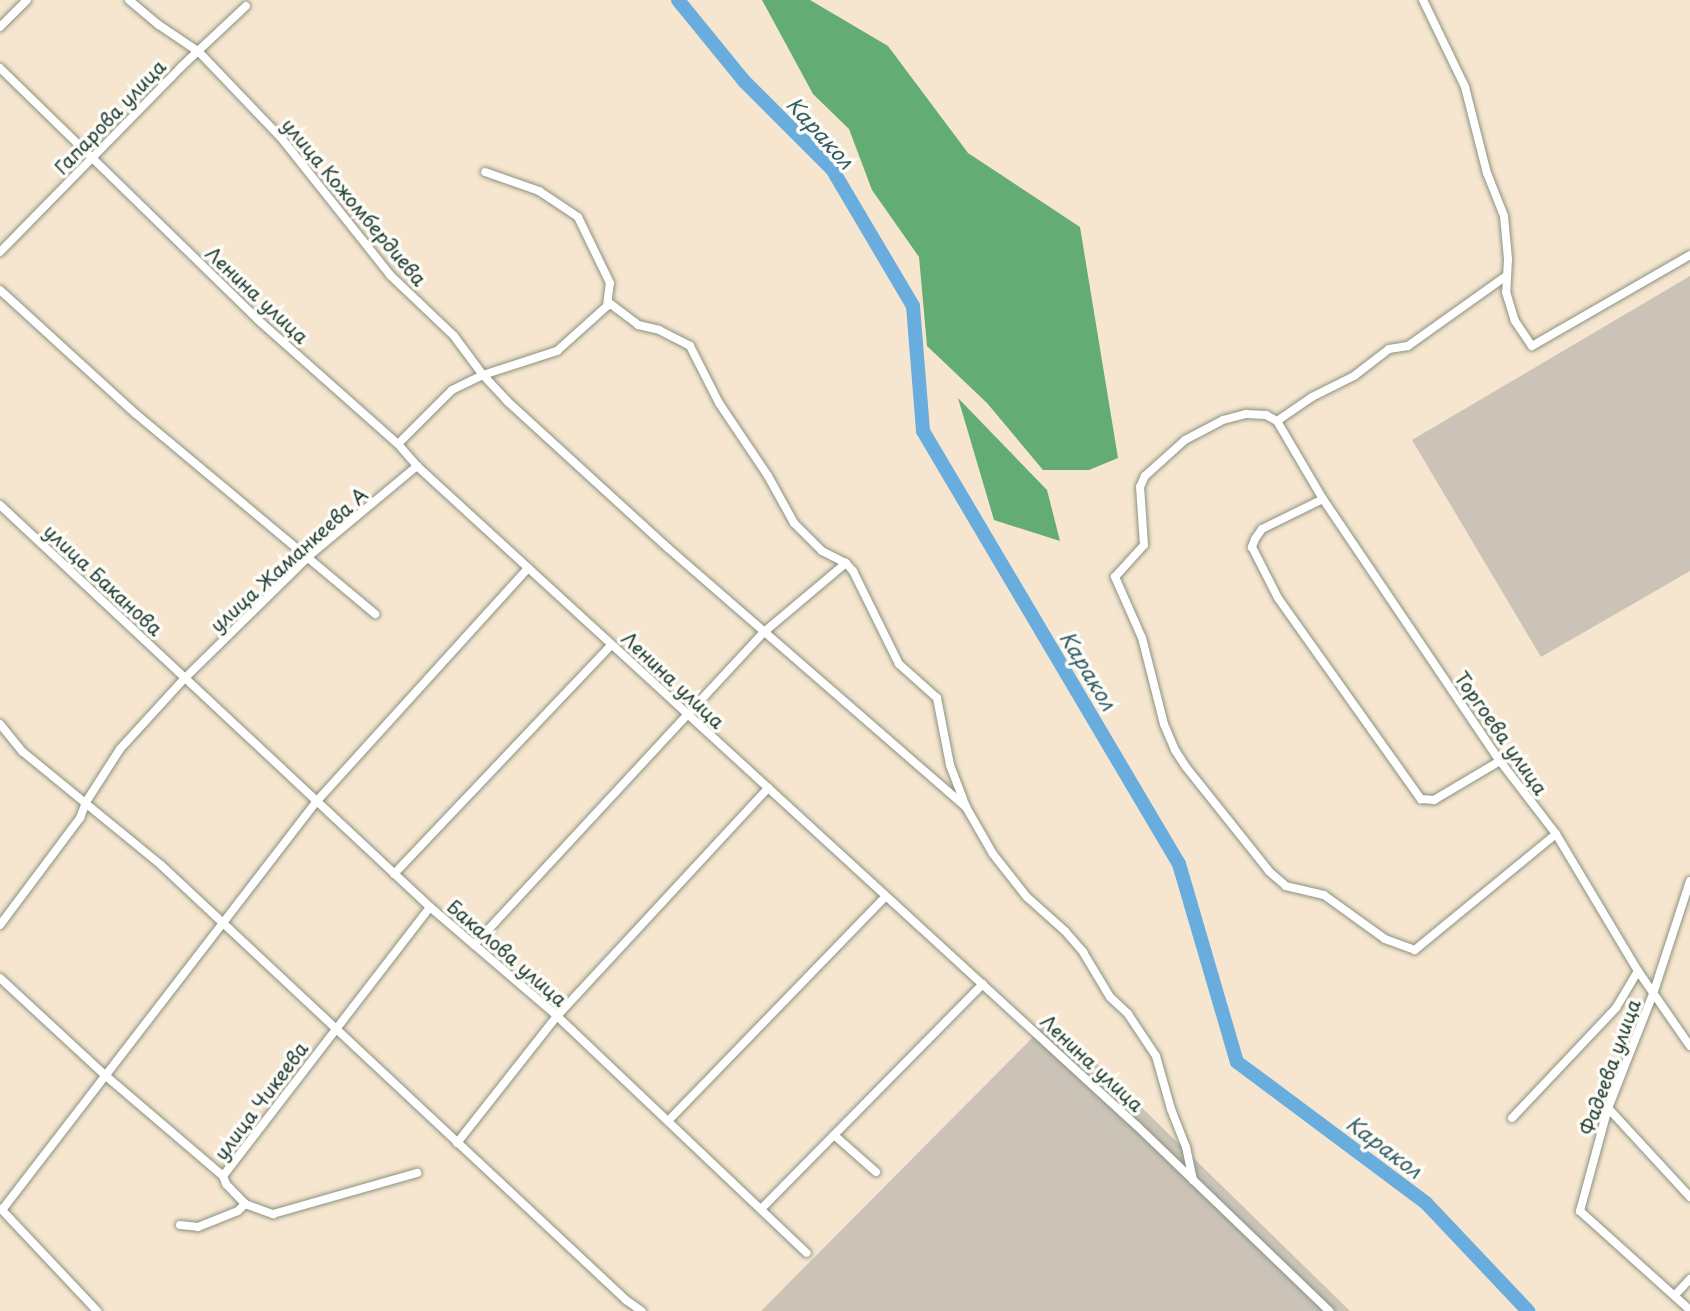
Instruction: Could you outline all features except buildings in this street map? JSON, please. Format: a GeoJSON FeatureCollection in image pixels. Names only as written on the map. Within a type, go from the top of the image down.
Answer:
{"type":"FeatureCollection","features":[{"type":"Feature","properties":{"kind":"street"},"geometry":{"type":"LineString","coordinates":[[0,27],[27,0]]}},
{"type":"Feature","properties":{"kind":"street","name":"улица Кожомбердиева"},"geometry":{"type":"LineString","coordinates":[[129,0],[159,25],[199,52],[282,139],[390,275],[454,336],[483,375],[563,453],[966,807]]}},
{"type":"Feature","properties":{"kind":"street"},"geometry":{"type":"LineString","coordinates":[[1423,0],[1465,87],[1487,173],[1504,216],[1508,259],[1506,292],[1515,321],[1532,346],[1690,255]]}},
{"type":"Feature","properties":{"kind":"street","name":"Гапарова улица"},"geometry":{"type":"LineString","coordinates":[[0,252],[246,6]]}},
{"type":"Feature","properties":{"kind":"street","name":"Ленина улица"},"geometry":{"type":"LineString","coordinates":[[0,68],[257,319],[398,444],[417,466],[983,985],[1329,1311]]}},
{"type":"Feature","properties":{"kind":"street"},"geometry":{"type":"LineString","coordinates":[[398,444],[452,390],[483,375],[557,351],[607,306],[610,283],[578,217],[539,191],[485,172]]}},
{"type":"Feature","properties":{"kind":"street"},"geometry":{"type":"LineString","coordinates":[[1506,276],[1408,346],[1389,349],[1354,376],[1312,397],[1277,421],[1266,415],[1246,414],[1223,420],[1185,440],[1161,460],[1140,487],[1144,545],[1115,577],[1142,638],[1164,724],[1175,750],[1269,871],[1286,886],[1324,895],[1385,939],[1415,950],[1556,834]]}},
{"type":"Feature","properties":{"kind":"street"},"geometry":{"type":"LineString","coordinates":[[0,290],[136,414],[309,556],[375,614]]}},
{"type":"Feature","properties":{"kind":"street"},"geometry":{"type":"LineString","coordinates":[[608,302],[638,325],[659,330],[690,345],[719,403],[768,476],[794,523],[822,551],[846,563],[862,587],[900,664],[937,698],[950,765],[966,807],[1008,875],[1074,941],[1110,997],[1128,1014],[1156,1056],[1171,1110],[1186,1147],[1193,1180]]}},
{"type":"Feature","properties":{"kind":"street","name":"Торгоева улица"},"geometry":{"type":"LineString","coordinates":[[1277,421],[1323,499],[1500,761],[1556,834],[1638,971],[1690,1046]]}},
{"type":"Feature","properties":{"kind":"street","name":"улица Жаманкеева А"},"geometry":{"type":"LineString","coordinates":[[0,925],[80,818],[86,802],[120,749],[184,679],[309,556],[417,466]]}},
{"type":"Feature","properties":{"kind":"street"},"geometry":{"type":"LineString","coordinates":[[1323,499],[1262,529],[1255,538],[1252,547],[1278,598],[1421,799],[1434,800],[1500,761]]}},
{"type":"Feature","properties":{"kind":"street","name":"улица Баканова"},"geometry":{"type":"LineString","coordinates":[[0,505],[184,679]]}},
{"type":"Feature","properties":{"kind":"street"},"geometry":{"type":"LineString","coordinates":[[474,945],[764,632],[846,563]]}},
{"type":"Feature","properties":{"kind":"street"},"geometry":{"type":"LineString","coordinates":[[97,1311],[1,1209],[316,802],[528,568]]}},
{"type":"Feature","properties":{"kind":"street"},"geometry":{"type":"LineString","coordinates":[[394,874],[611,645]]}},
{"type":"Feature","properties":{"kind":"street","name":"Бакалова улица"},"geometry":{"type":"LineString","coordinates":[[184,679],[430,907],[557,1016],[807,1253]]}},
{"type":"Feature","properties":{"kind":"street"},"geometry":{"type":"LineString","coordinates":[[0,724],[23,752],[161,865],[222,925],[626,1300],[642,1311]]}},
{"type":"Feature","properties":{"kind":"street"},"geometry":{"type":"LineString","coordinates":[[457,1143],[557,1016],[768,788]]}},
{"type":"Feature","properties":{"kind":"street","name":"Фадеева улица"},"geometry":{"type":"LineString","coordinates":[[1690,881],[1653,994],[1608,1108],[1580,1211],[1676,1294],[1690,1310]]}},
{"type":"Feature","properties":{"kind":"street"},"geometry":{"type":"LineString","coordinates":[[668,1121],[886,896]]}},
{"type":"Feature","properties":{"kind":"street","name":"улица Чикеева"},"geometry":{"type":"LineString","coordinates":[[0,978],[106,1076],[223,1176],[430,907]]}},
{"type":"Feature","properties":{"kind":"street"},"geometry":{"type":"LineString","coordinates":[[1511,1118],[1616,1008],[1638,971]]}},
{"type":"Feature","properties":{"kind":"street"},"geometry":{"type":"LineString","coordinates":[[761,1209],[983,985]]}},
{"type":"Feature","properties":{"kind":"street"},"geometry":{"type":"LineString","coordinates":[[1608,1108],[1690,1197]]}},
{"type":"Feature","properties":{"kind":"street"},"geometry":{"type":"LineString","coordinates":[[834,1135],[876,1172]]}},
{"type":"Feature","properties":{"kind":"street"},"geometry":{"type":"LineString","coordinates":[[223,1176],[226,1184],[245,1204],[273,1214],[417,1173]]}},
{"type":"Feature","properties":{"kind":"street"},"geometry":{"type":"LineString","coordinates":[[180,1225],[198,1227],[238,1211],[245,1204]]}},
{"type":"Feature","properties":{"kind":"street"},"geometry":{"type":"LineString","coordinates":[[1676,1294],[1690,1279]]}},
{"type":"Feature","properties":{"kind":"shaded area"},"geometry":{"type":"Polygon","coordinates":[[[1690,276],[1690,571],[1541,657],[1412,440],[1690,276]]]}},
{"type":"Feature","properties":{"kind":"shaded area"},"geometry":{"type":"Polygon","coordinates":[[[1051,1019],[1350,1311],[761,1311],[1051,1019]]]}},
{"type":"Feature","properties":{"kind":"green space"},"geometry":{"type":"Polygon","coordinates":[[[762,0],[810,0],[888,46],[968,153],[1080,227],[1118,458],[1089,470],[1043,470],[987,403],[927,346],[919,257],[872,190],[849,129],[813,94],[762,0]]]}},
{"type":"Feature","properties":{"kind":"green space"},"geometry":{"type":"Polygon","coordinates":[[[958,398],[1047,490],[1060,541],[994,520],[958,398]]]}},
{"type":"Feature","properties":{"kind":"waterway","name":"Каракол"},"geometry":{"type":"LineString","coordinates":[[678,0],[744,81],[832,169],[913,306],[923,431],[1179,864],[1237,1062],[1426,1203],[1528,1311]]}}]}
